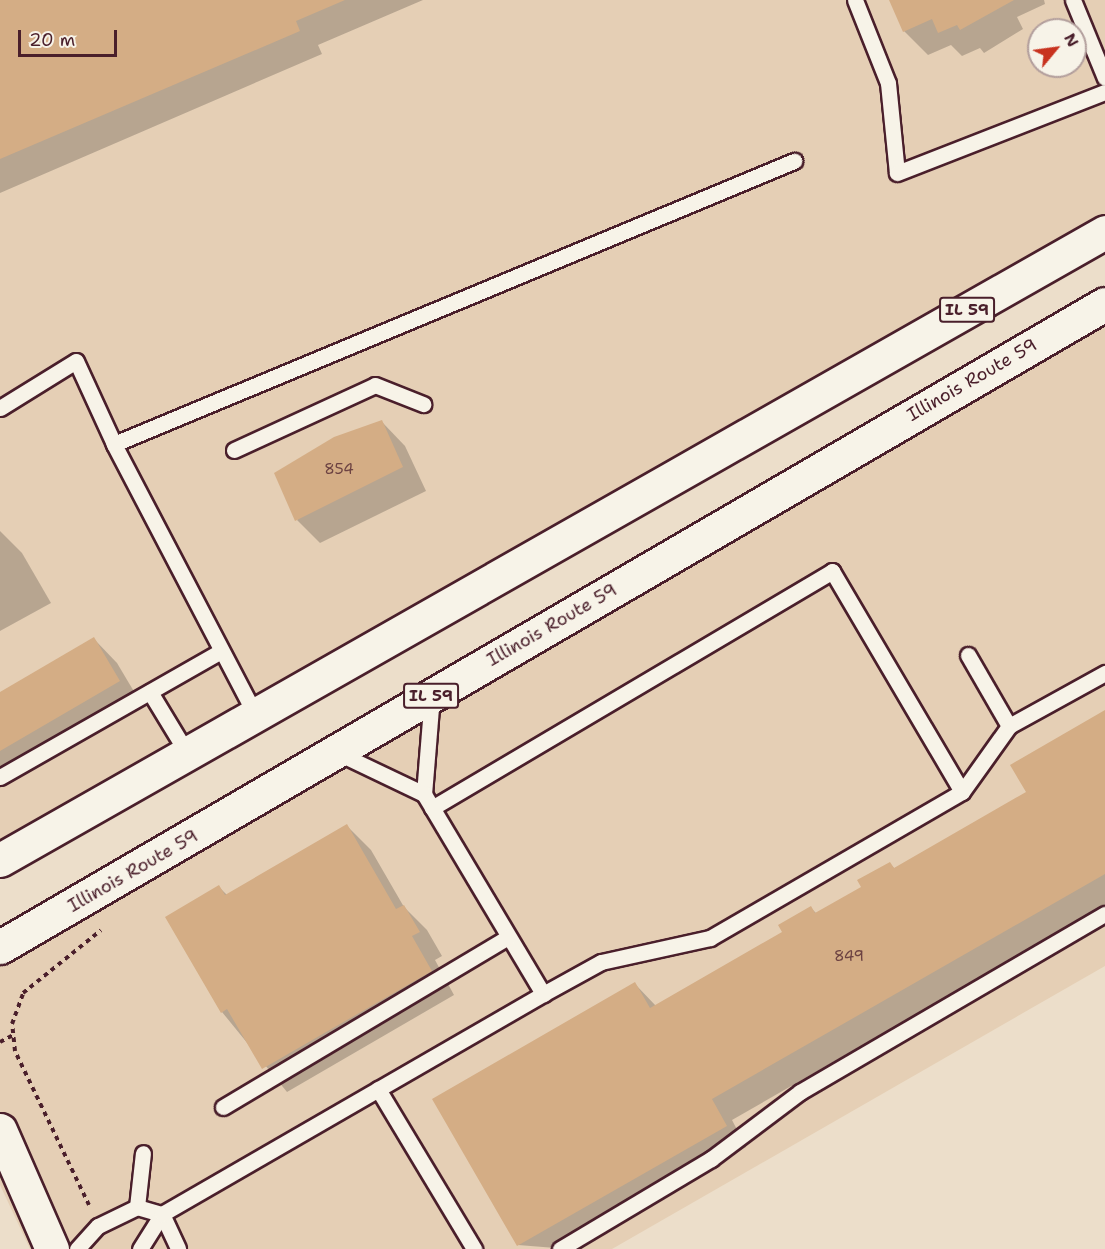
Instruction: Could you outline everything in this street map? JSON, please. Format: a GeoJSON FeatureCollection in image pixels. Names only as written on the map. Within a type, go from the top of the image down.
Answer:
{"type":"FeatureCollection","features":[{"type":"Feature","properties":{"kind":"main road","name":"IL 59"},"geometry":{"type":"LineString","coordinates":[[0,860],[1105,232]]}},
{"type":"Feature","properties":{"kind":"main road","name":"Illinois Route 59"},"geometry":{"type":"LineString","coordinates":[[0,947],[338,753],[432,695],[1105,304]]}},
{"type":"Feature","properties":{"kind":"main road"},"geometry":{"type":"LineString","coordinates":[[0,1130],[52,1249]]}},
{"type":"Feature","properties":{"kind":"lane"},"geometry":{"type":"LineString","coordinates":[[855,0],[888,83],[897,173],[1105,92]]}},
{"type":"Feature","properties":{"kind":"lane"},"geometry":{"type":"LineString","coordinates":[[1073,0],[1105,78]]}},
{"type":"Feature","properties":{"kind":"lane"},"geometry":{"type":"LineString","coordinates":[[114,444],[794,161]]}},
{"type":"Feature","properties":{"kind":"lane"},"geometry":{"type":"LineString","coordinates":[[0,408],[76,361],[114,444],[219,652],[255,714]]}},
{"type":"Feature","properties":{"kind":"lane"},"geometry":{"type":"LineString","coordinates":[[234,450],[375,385],[423,404]]}},
{"type":"Feature","properties":{"kind":"lane"},"geometry":{"type":"LineString","coordinates":[[432,808],[832,571],[962,792]]}},
{"type":"Feature","properties":{"kind":"lane"},"geometry":{"type":"LineString","coordinates":[[0,777],[219,652]]}},
{"type":"Feature","properties":{"kind":"lane"},"geometry":{"type":"LineString","coordinates":[[968,655],[1009,726]]}},
{"type":"Feature","properties":{"kind":"lane"},"geometry":{"type":"LineString","coordinates":[[140,1249],[162,1214],[543,994],[601,962],[710,938],[962,792],[1009,726],[1105,673]]}},
{"type":"Feature","properties":{"kind":"lane"},"geometry":{"type":"LineString","coordinates":[[150,692],[187,753]]}},
{"type":"Feature","properties":{"kind":"lane"},"geometry":{"type":"LineString","coordinates":[[432,695],[424,794],[543,994]]}},
{"type":"Feature","properties":{"kind":"lane"},"geometry":{"type":"LineString","coordinates":[[338,753],[424,794]]}},
{"type":"Feature","properties":{"kind":"lane"},"geometry":{"type":"LineString","coordinates":[[560,1249],[711,1159],[800,1092],[1105,914]]}},
{"type":"Feature","properties":{"kind":"lane"},"geometry":{"type":"LineString","coordinates":[[224,1107],[508,937]]}},
{"type":"Feature","properties":{"kind":"lane"},"geometry":{"type":"LineString","coordinates":[[378,1089],[474,1249]]}},
{"type":"Feature","properties":{"kind":"lane"},"geometry":{"type":"LineString","coordinates":[[137,1207],[143,1154]]}},
{"type":"Feature","properties":{"kind":"lane"},"geometry":{"type":"LineString","coordinates":[[77,1249],[98,1226],[137,1207],[162,1214],[178,1249]]}},
{"type":"Feature","properties":{"kind":"path"},"geometry":{"type":"LineString","coordinates":[[98,1226],[15,1052],[13,1035],[23,993],[111,922]]}},
{"type":"Feature","properties":{"kind":"path"},"geometry":{"type":"LineString","coordinates":[[0,1042],[13,1035]]}},
{"type":"Feature","properties":{"kind":"shaded area"},"geometry":{"type":"Polygon","coordinates":[[[0,0],[1105,0],[1105,226],[0,863],[0,0]]]}},
{"type":"Feature","properties":{"kind":"shaded area"},"geometry":{"type":"Polygon","coordinates":[[[1105,324],[1105,966],[612,1249],[30,1249],[0,1185],[0,961],[1105,324]]]}},
{"type":"Feature","properties":{"kind":"building"},"geometry":{"type":"Polygon","coordinates":[[[0,0],[345,0],[296,21],[300,31],[0,159],[0,0]]]}},
{"type":"Feature","properties":{"kind":"building"},"geometry":{"type":"Polygon","coordinates":[[[889,0],[1014,0],[960,30],[957,25],[938,33],[932,19],[903,32],[889,0]]]}},
{"type":"Feature","properties":{"kind":"building"},"geometry":{"type":"Polygon","coordinates":[[[382,420],[403,467],[295,521],[274,473],[334,437],[382,420]]]}},
{"type":"Feature","properties":{"kind":"building"},"geometry":{"type":"Polygon","coordinates":[[[94,637],[120,681],[0,751],[0,692],[94,637]]]}},
{"type":"Feature","properties":{"kind":"building"},"geometry":{"type":"Polygon","coordinates":[[[1105,710],[1105,874],[712,1099],[727,1126],[517,1246],[432,1099],[635,982],[650,1008],[782,932],[778,925],[811,906],[815,913],[861,887],[857,880],[890,862],[894,868],[1026,792],[1010,765],[1105,710]]]}},
{"type":"Feature","properties":{"kind":"building"},"geometry":{"type":"Polygon","coordinates":[[[347,824],[396,909],[404,905],[420,932],[412,936],[432,971],[262,1069],[227,1009],[221,1013],[165,917],[219,885],[225,895],[347,824]]]}}]}
